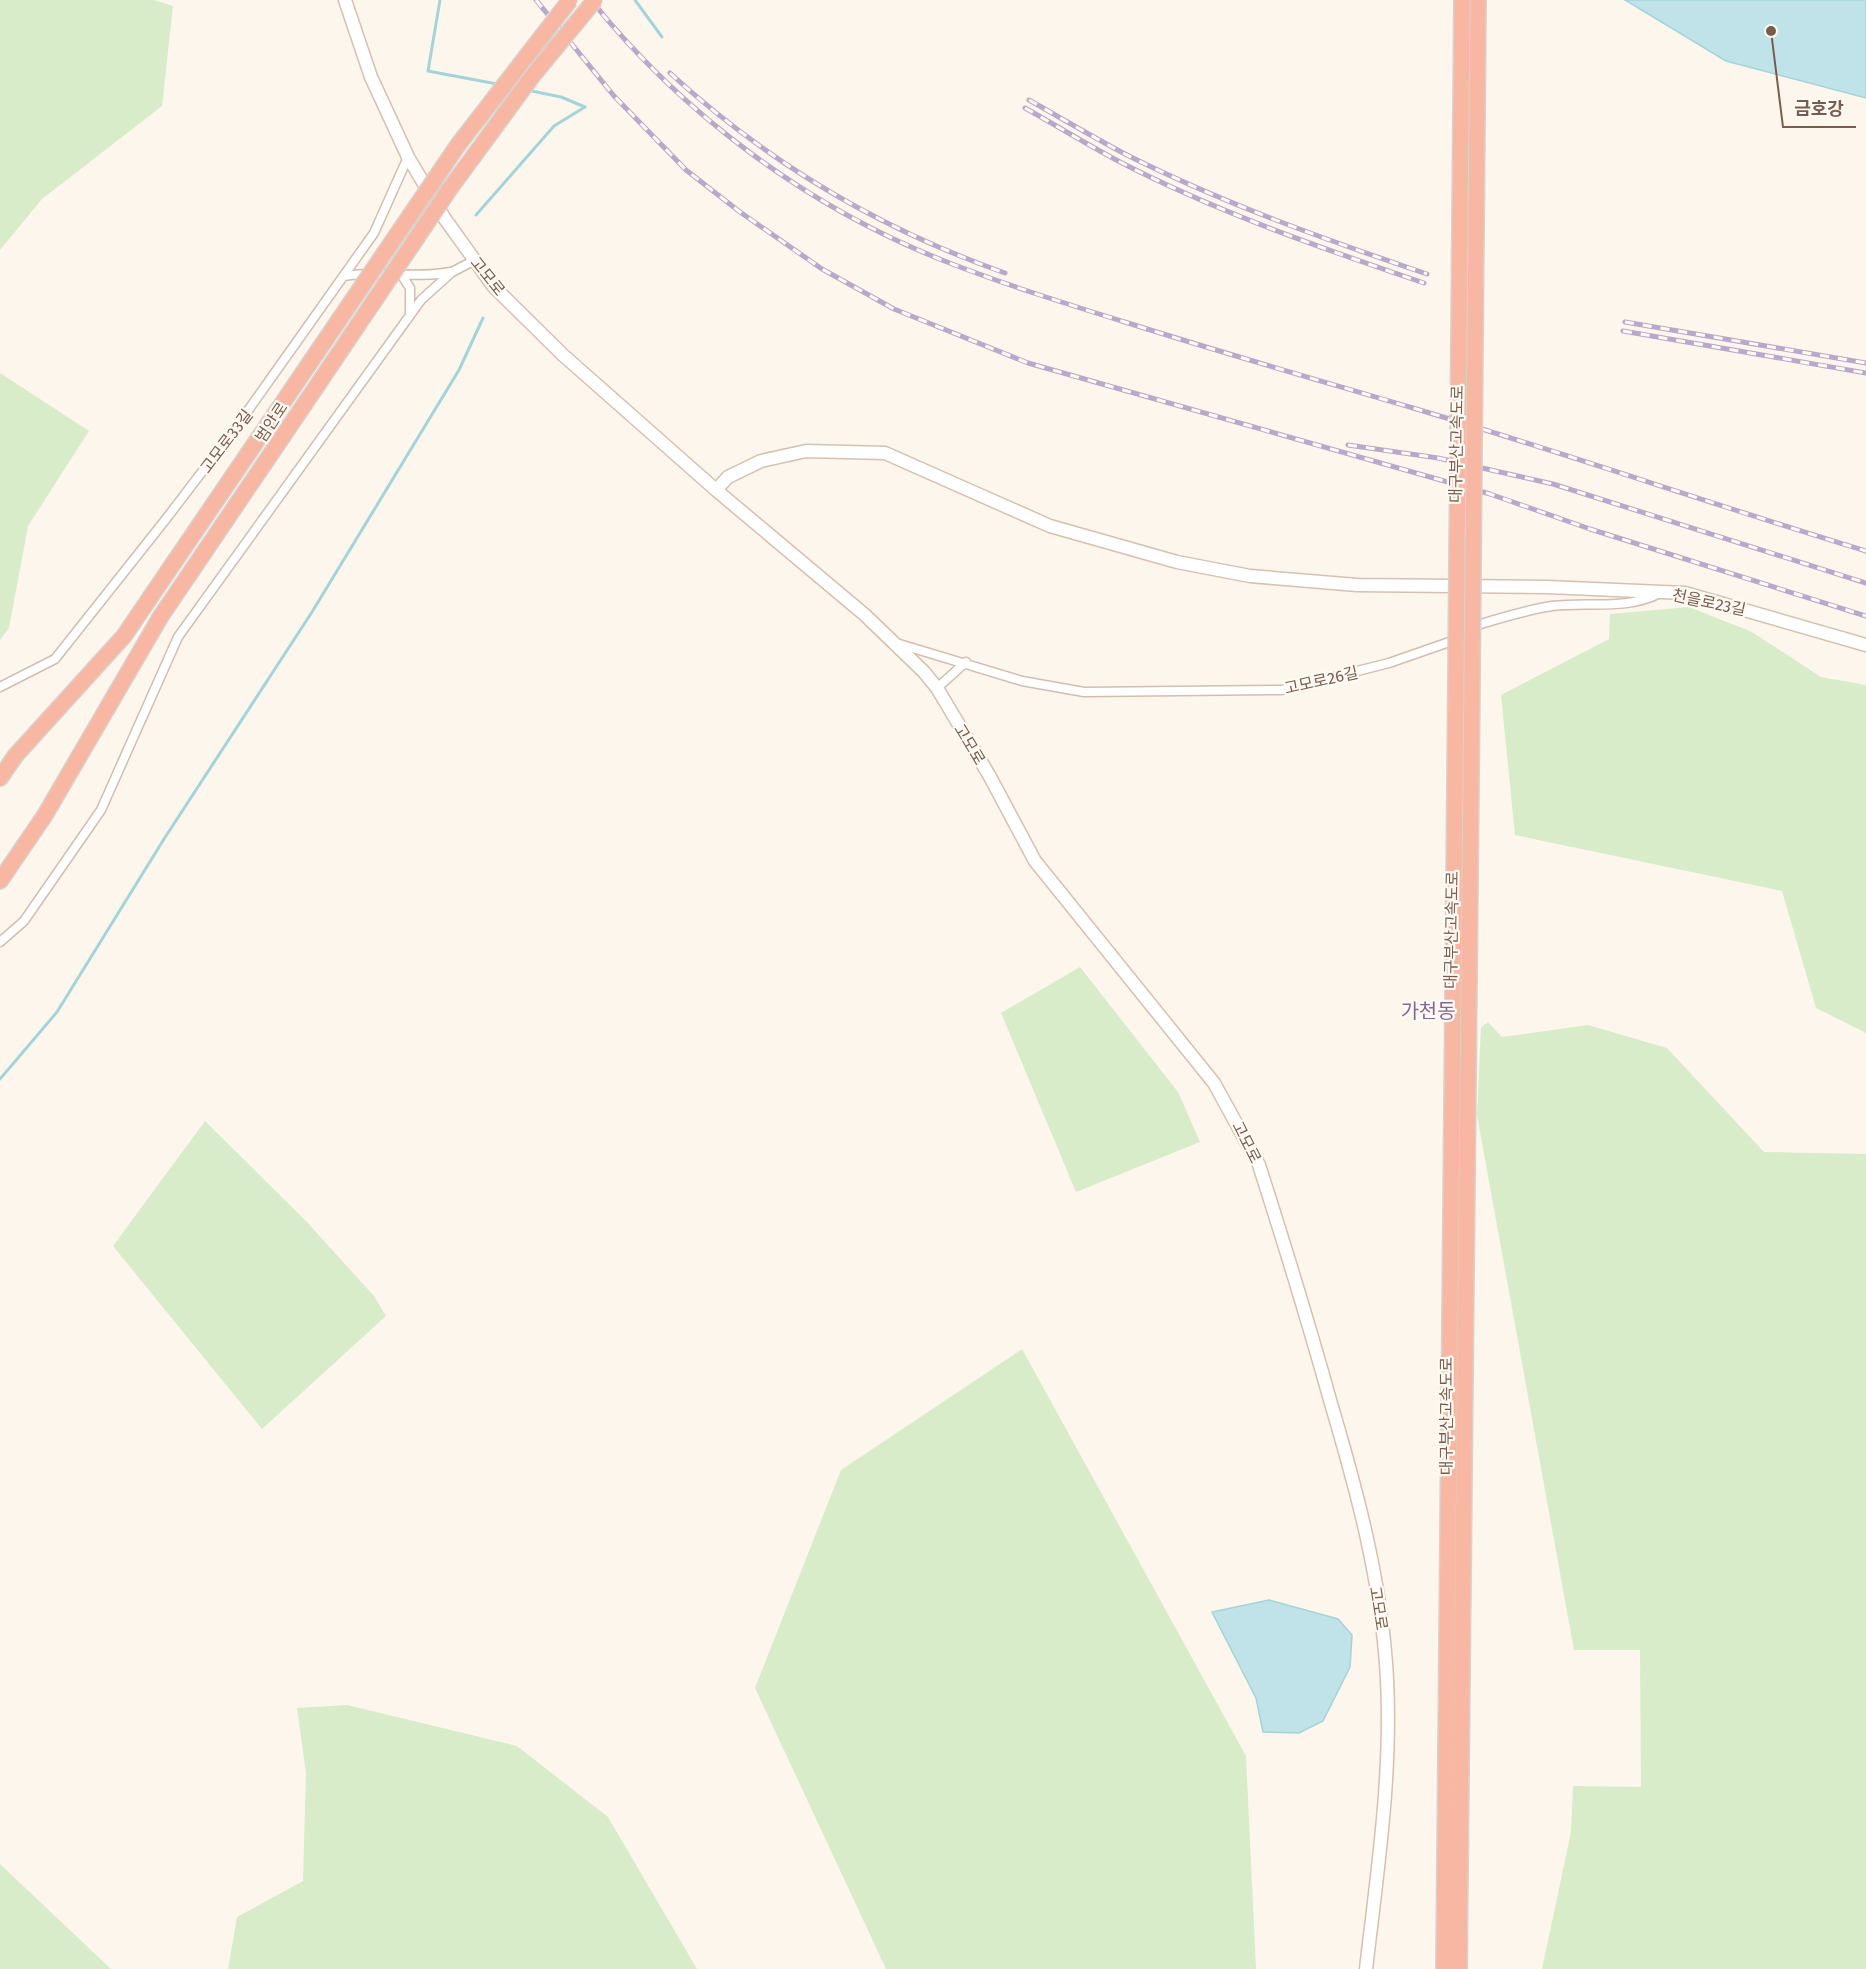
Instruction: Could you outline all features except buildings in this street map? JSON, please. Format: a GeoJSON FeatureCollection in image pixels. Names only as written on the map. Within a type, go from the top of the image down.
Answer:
{"type":"FeatureCollection","features":[{"type":"Feature","properties":{"kind":"highway","name":"범안로"},"geometry":{"type":"LineString","coordinates":[[0,778],[16,756],[124,636],[458,145],[570,0]]}},
{"type":"Feature","properties":{"kind":"highway","name":"범안로"},"geometry":{"type":"LineString","coordinates":[[0,881],[45,814],[161,616],[458,177],[534,74],[595,0]]}},
{"type":"Feature","properties":{"kind":"highway","name":"대구부산고속도로"},"geometry":{"type":"LineString","coordinates":[[1459,1969],[1461,912],[1456,675],[1462,0]]}},
{"type":"Feature","properties":{"kind":"highway","name":"대구부산고속도로"},"geometry":{"type":"LineString","coordinates":[[1461,912],[1472,678],[1478,0]]}},
{"type":"Feature","properties":{"kind":"highway","name":"대구부산고속도로"},"geometry":{"type":"LineString","coordinates":[[1444,1969],[1460,1048]]}},
{"type":"Feature","properties":{"kind":"main road","name":"고모로"},"geometry":{"type":"LineString","coordinates":[[345,0],[371,77],[408,157],[445,219],[494,287],[563,355],[716,490],[896,643],[937,688],[1035,861],[1214,1083],[1259,1165],[1302,1303],[1364,1520],[1383,1635],[1387,1679],[1387,1738],[1378,1867],[1366,1969]]}},
{"type":"Feature","properties":{"kind":"main road","name":"천을로23길"},"geometry":{"type":"LineString","coordinates":[[716,490],[728,477],[761,461],[806,451],[885,453],[1050,526],[1177,562],[1250,576],[1357,585],[1548,587],[1685,593],[1866,645]]}},
{"type":"Feature","properties":{"kind":"street","name":"고모로33길"},"geometry":{"type":"LineString","coordinates":[[0,687],[55,659],[237,426],[344,276],[382,218],[408,157]]}},
{"type":"Feature","properties":{"kind":"street"},"geometry":{"type":"LineString","coordinates":[[0,942],[24,921],[102,810],[178,637],[410,314],[429,291],[452,272],[474,260]]}},
{"type":"Feature","properties":{"kind":"street"},"geometry":{"type":"LineString","coordinates":[[344,276],[431,275],[452,272]]}},
{"type":"Feature","properties":{"kind":"street"},"geometry":{"type":"LineString","coordinates":[[401,274],[409,283],[412,294],[410,314]]}},
{"type":"Feature","properties":{"kind":"street","name":"고모로26길"},"geometry":{"type":"LineString","coordinates":[[896,643],[966,662],[1022,681],[1084,692],[1282,690],[1389,663],[1457,640],[1466,628],[1491,620],[1553,606],[1608,606],[1645,601],[1663,592]]}},
{"type":"Feature","properties":{"kind":"street"},"geometry":{"type":"LineString","coordinates":[[937,688],[966,662]]}},
{"type":"Feature","properties":{"kind":"green space"},"geometry":{"type":"Polygon","coordinates":[[[0,0],[154,0],[173,6],[162,106],[42,199],[0,250],[0,0]]]}},
{"type":"Feature","properties":{"kind":"green space"},"geometry":{"type":"Polygon","coordinates":[[[0,373],[89,431],[28,526],[9,628],[0,640],[0,373]]]}},
{"type":"Feature","properties":{"kind":"green space"},"geometry":{"type":"Polygon","coordinates":[[[1689,607],[1752,632],[1821,677],[1866,685],[1866,1033],[1816,1008],[1782,891],[1515,835],[1501,695],[1609,639],[1610,614],[1689,607]]]}},
{"type":"Feature","properties":{"kind":"green space"},"geometry":{"type":"Polygon","coordinates":[[[1080,967],[1178,1092],[1200,1142],[1076,1192],[1001,1013],[1080,967]]]}},
{"type":"Feature","properties":{"kind":"green space"},"geometry":{"type":"Polygon","coordinates":[[[1488,1022],[1502,1037],[1588,1025],[1667,1048],[1764,1152],[1866,1154],[1866,1969],[1542,1969],[1571,1832],[1573,1786],[1641,1787],[1640,1650],[1574,1650],[1477,1115],[1481,1027],[1488,1022]]]}},
{"type":"Feature","properties":{"kind":"green space"},"geometry":{"type":"Polygon","coordinates":[[[205,1121],[305,1220],[374,1296],[386,1316],[262,1429],[113,1246],[205,1121]]]}},
{"type":"Feature","properties":{"kind":"green space"},"geometry":{"type":"Polygon","coordinates":[[[1022,1349],[1246,1756],[1256,1969],[886,1969],[755,1688],[841,1470],[1022,1349]]]}},
{"type":"Feature","properties":{"kind":"green space"},"geometry":{"type":"Polygon","coordinates":[[[347,1705],[517,1746],[608,1817],[697,1969],[228,1969],[237,1917],[303,1881],[306,1773],[297,1708],[347,1705]]]}},
{"type":"Feature","properties":{"kind":"green space"},"geometry":{"type":"Polygon","coordinates":[[[0,1864],[111,1969],[0,1969],[0,1864]]]}},
{"type":"Feature","properties":{"kind":"water"},"geometry":{"type":"Polygon","coordinates":[[[1625,0],[1866,0],[1866,98],[1726,61],[1625,0]]]}},
{"type":"Feature","properties":{"kind":"water"},"geometry":{"type":"Polygon","coordinates":[[[1269,1600],[1338,1619],[1352,1635],[1350,1667],[1323,1721],[1299,1733],[1263,1732],[1256,1698],[1212,1612],[1269,1600]]]}},
{"type":"Feature","properties":{"kind":"waterway"},"geometry":{"type":"LineString","coordinates":[[440,0],[428,71],[497,84]]}},
{"type":"Feature","properties":{"kind":"waterway"},"geometry":{"type":"LineString","coordinates":[[635,0],[662,37]]}},
{"type":"Feature","properties":{"kind":"waterway"},"geometry":{"type":"LineString","coordinates":[[527,90],[561,97],[585,107]]}},
{"type":"Feature","properties":{"kind":"waterway"},"geometry":{"type":"LineString","coordinates":[[476,215],[554,126],[585,107]]}},
{"type":"Feature","properties":{"kind":"waterway"},"geometry":{"type":"LineString","coordinates":[[0,1079],[57,1012],[164,839],[312,612],[459,370],[483,318]]}},
{"type":"Feature","properties":{"kind":"railway"},"geometry":{"type":"LineString","coordinates":[[536,0],[614,96],[686,170],[740,212],[822,269],[894,309],[1028,363],[1490,494],[1590,529],[1866,616]]}},
{"type":"Feature","properties":{"kind":"railway"},"geometry":{"type":"LineString","coordinates":[[591,0],[666,82],[752,154],[798,186],[896,240],[947,262],[1059,301],[1470,425],[1866,551]]}},
{"type":"Feature","properties":{"kind":"railway"},"geometry":{"type":"LineString","coordinates":[[670,73],[746,136],[827,190],[914,236],[1005,273]]}},
{"type":"Feature","properties":{"kind":"railway"},"geometry":{"type":"LineString","coordinates":[[1029,100],[1162,172],[1312,234],[1427,274]]}},
{"type":"Feature","properties":{"kind":"railway"},"geometry":{"type":"LineString","coordinates":[[1025,108],[1120,162],[1194,197],[1308,243],[1424,283]]}},
{"type":"Feature","properties":{"kind":"railway"},"geometry":{"type":"LineString","coordinates":[[1625,322],[1866,363]]}},
{"type":"Feature","properties":{"kind":"railway"},"geometry":{"type":"LineString","coordinates":[[1623,331],[1866,373]]}},
{"type":"Feature","properties":{"kind":"railway"},"geometry":{"type":"LineString","coordinates":[[1348,445],[1438,458],[1553,484],[1866,583]]}},
{"type":"Feature","properties":{"kind":"place","name":"금호강"},"geometry":{"type":"Point","coordinates":[1771,31]}},
{"type":"Feature","properties":{"kind":"district","name":"가천동"},"geometry":{"type":"Point","coordinates":[1428,1011]}}]}
